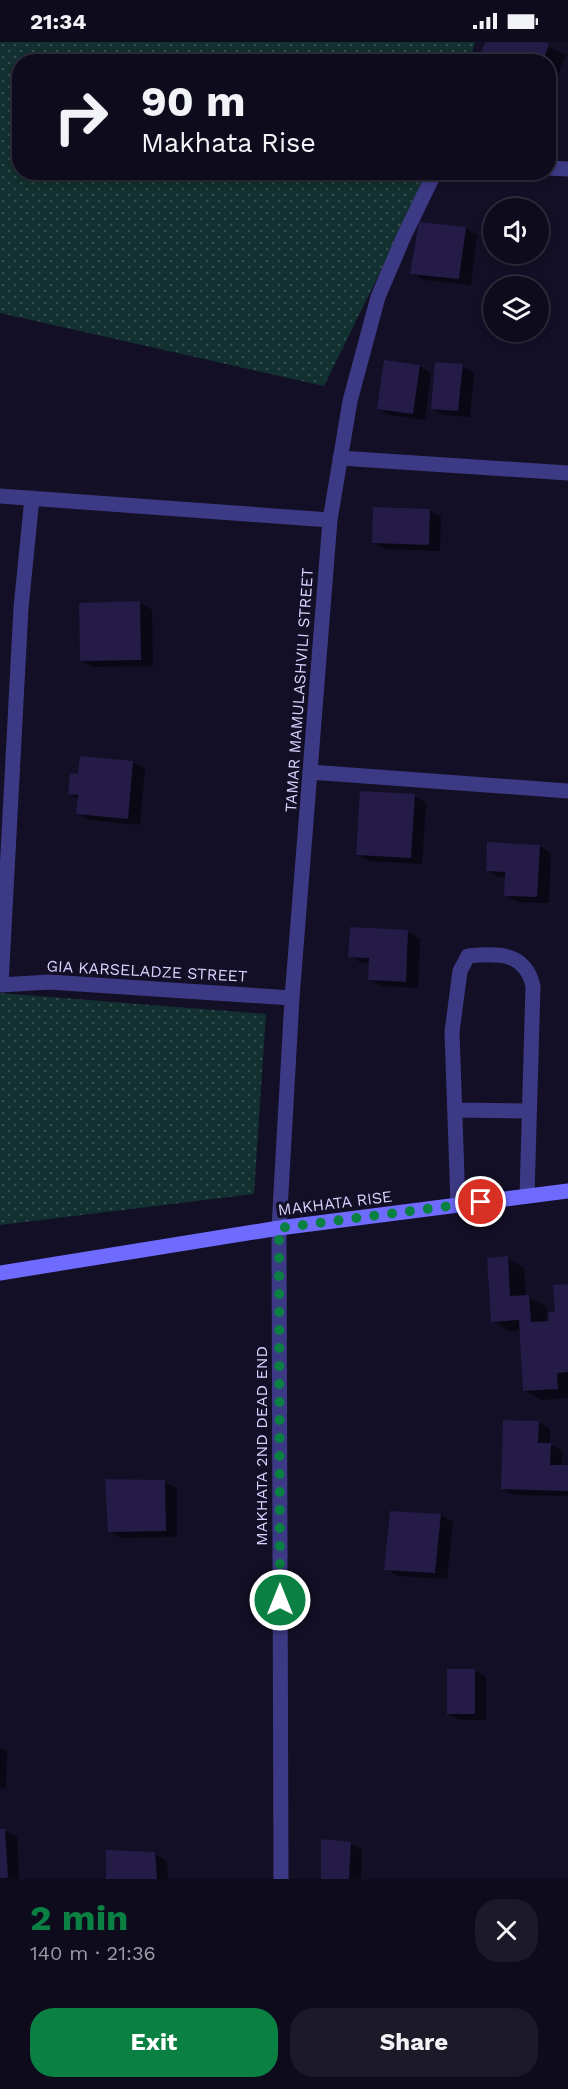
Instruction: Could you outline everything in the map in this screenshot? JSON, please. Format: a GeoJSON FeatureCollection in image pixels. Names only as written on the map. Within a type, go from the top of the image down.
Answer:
{"type":"FeatureCollection","features":[{"type":"Feature","properties":{"kind":"main road","name":"MAKHATA RISE"},"geometry":{"type":"LineString","coordinates":[[0,1273],[279,1228],[568,1191]]}},
{"type":"Feature","properties":{"kind":"street","name":"TAMAR MAMULASHVILI STREET"},"geometry":{"type":"LineString","coordinates":[[279,1228],[292,998],[330,520],[350,401],[378,297],[431,180]]}},
{"type":"Feature","properties":{"kind":"street"},"geometry":{"type":"LineString","coordinates":[[340,458],[568,473]]}},
{"type":"Feature","properties":{"kind":"street"},"geometry":{"type":"LineString","coordinates":[[0,496],[330,520]]}},
{"type":"Feature","properties":{"kind":"street"},"geometry":{"type":"LineString","coordinates":[[1,985],[21,608],[32,498]]}},
{"type":"Feature","properties":{"kind":"street"},"geometry":{"type":"LineString","coordinates":[[310,772],[568,791]]}},
{"type":"Feature","properties":{"kind":"street"},"geometry":{"type":"LineString","coordinates":[[458,1205],[452,1032],[460,971],[468,956],[491,954],[512,957],[530,973],[533,986],[527,1196]]}},
{"type":"Feature","properties":{"kind":"street","name":"GIA KARSELADZE STREET"},"geometry":{"type":"LineString","coordinates":[[1,985],[49,982],[292,998]]}},
{"type":"Feature","properties":{"kind":"street"},"geometry":{"type":"LineString","coordinates":[[455,1110],[529,1111]]}},
{"type":"Feature","properties":{"kind":"street","name":"MAKHATA 2ND DEAD END"},"geometry":{"type":"LineString","coordinates":[[279,1228],[281,1879]]}},
{"type":"Feature","properties":{"kind":"green space"},"geometry":{"type":"Polygon","coordinates":[[[0,42],[475,42],[472,54],[12,54],[12,180],[426,180],[324,386],[0,313],[0,42]]]}},
{"type":"Feature","properties":{"kind":"green space"},"geometry":{"type":"Polygon","coordinates":[[[0,993],[266,1014],[254,1194],[0,1225],[0,993]]]}},
{"type":"Feature","properties":{"kind":"building"},"geometry":{"type":"Polygon","coordinates":[[[485,42],[545,42],[549,44],[546,54],[480,54],[485,42]]]}},
{"type":"Feature","properties":{"kind":"building"},"geometry":{"type":"Polygon","coordinates":[[[419,222],[466,227],[459,279],[410,274],[419,222]]]}},
{"type":"Feature","properties":{"kind":"building"},"geometry":{"type":"Polygon","coordinates":[[[384,360],[420,365],[413,414],[377,409],[384,360]]]}},
{"type":"Feature","properties":{"kind":"building"},"geometry":{"type":"Polygon","coordinates":[[[435,362],[463,364],[458,411],[431,409],[435,362]]]}},
{"type":"Feature","properties":{"kind":"building"},"geometry":{"type":"Polygon","coordinates":[[[373,507],[430,509],[429,545],[372,543],[373,507]]]}},
{"type":"Feature","properties":{"kind":"building"},"geometry":{"type":"Polygon","coordinates":[[[140,601],[141,660],[80,661],[79,603],[140,601]]]}},
{"type":"Feature","properties":{"kind":"building"},"geometry":{"type":"Polygon","coordinates":[[[80,756],[133,761],[128,819],[76,814],[78,795],[68,794],[70,773],[78,774],[80,756]]]}},
{"type":"Feature","properties":{"kind":"building"},"geometry":{"type":"Polygon","coordinates":[[[360,791],[415,794],[411,858],[356,855],[360,791]]]}},
{"type":"Feature","properties":{"kind":"building"},"geometry":{"type":"Polygon","coordinates":[[[487,842],[540,845],[537,897],[504,896],[505,872],[486,871],[487,842]]]}},
{"type":"Feature","properties":{"kind":"building"},"geometry":{"type":"Polygon","coordinates":[[[350,927],[408,930],[406,982],[368,980],[369,958],[348,957],[350,927]]]}},
{"type":"Feature","properties":{"kind":"building"},"geometry":{"type":"Polygon","coordinates":[[[508,1256],[510,1296],[529,1295],[531,1322],[549,1321],[548,1312],[555,1312],[553,1285],[568,1284],[568,1372],[557,1373],[558,1389],[523,1391],[519,1320],[491,1322],[487,1258],[508,1256]]]}},
{"type":"Feature","properties":{"kind":"building"},"geometry":{"type":"Polygon","coordinates":[[[503,1420],[539,1421],[538,1443],[551,1443],[550,1465],[568,1465],[568,1491],[501,1489],[503,1420]]]}},
{"type":"Feature","properties":{"kind":"building"},"geometry":{"type":"Polygon","coordinates":[[[105,1479],[165,1480],[166,1531],[108,1532],[105,1479]]]}},
{"type":"Feature","properties":{"kind":"building"},"geometry":{"type":"Polygon","coordinates":[[[390,1511],[441,1514],[435,1573],[384,1570],[390,1511]]]}},
{"type":"Feature","properties":{"kind":"building"},"geometry":{"type":"Polygon","coordinates":[[[447,1669],[475,1669],[475,1714],[447,1714],[447,1669]]]}},
{"type":"Feature","properties":{"kind":"building"},"geometry":{"type":"Polygon","coordinates":[[[0,1829],[5,1829],[8,1878],[0,1878],[0,1829]]]}},
{"type":"Feature","properties":{"kind":"building"},"geometry":{"type":"Polygon","coordinates":[[[321,1839],[351,1842],[349,1879],[321,1879],[321,1839]]]}},
{"type":"Feature","properties":{"kind":"building"},"geometry":{"type":"Polygon","coordinates":[[[106,1850],[155,1852],[157,1879],[106,1879],[106,1850]]]}},
{"type":"Feature","properties":{"kind":"route"},"geometry":{"type":"LineString","coordinates":[[280,1600],[279,1228],[481,1202]]}}]}
